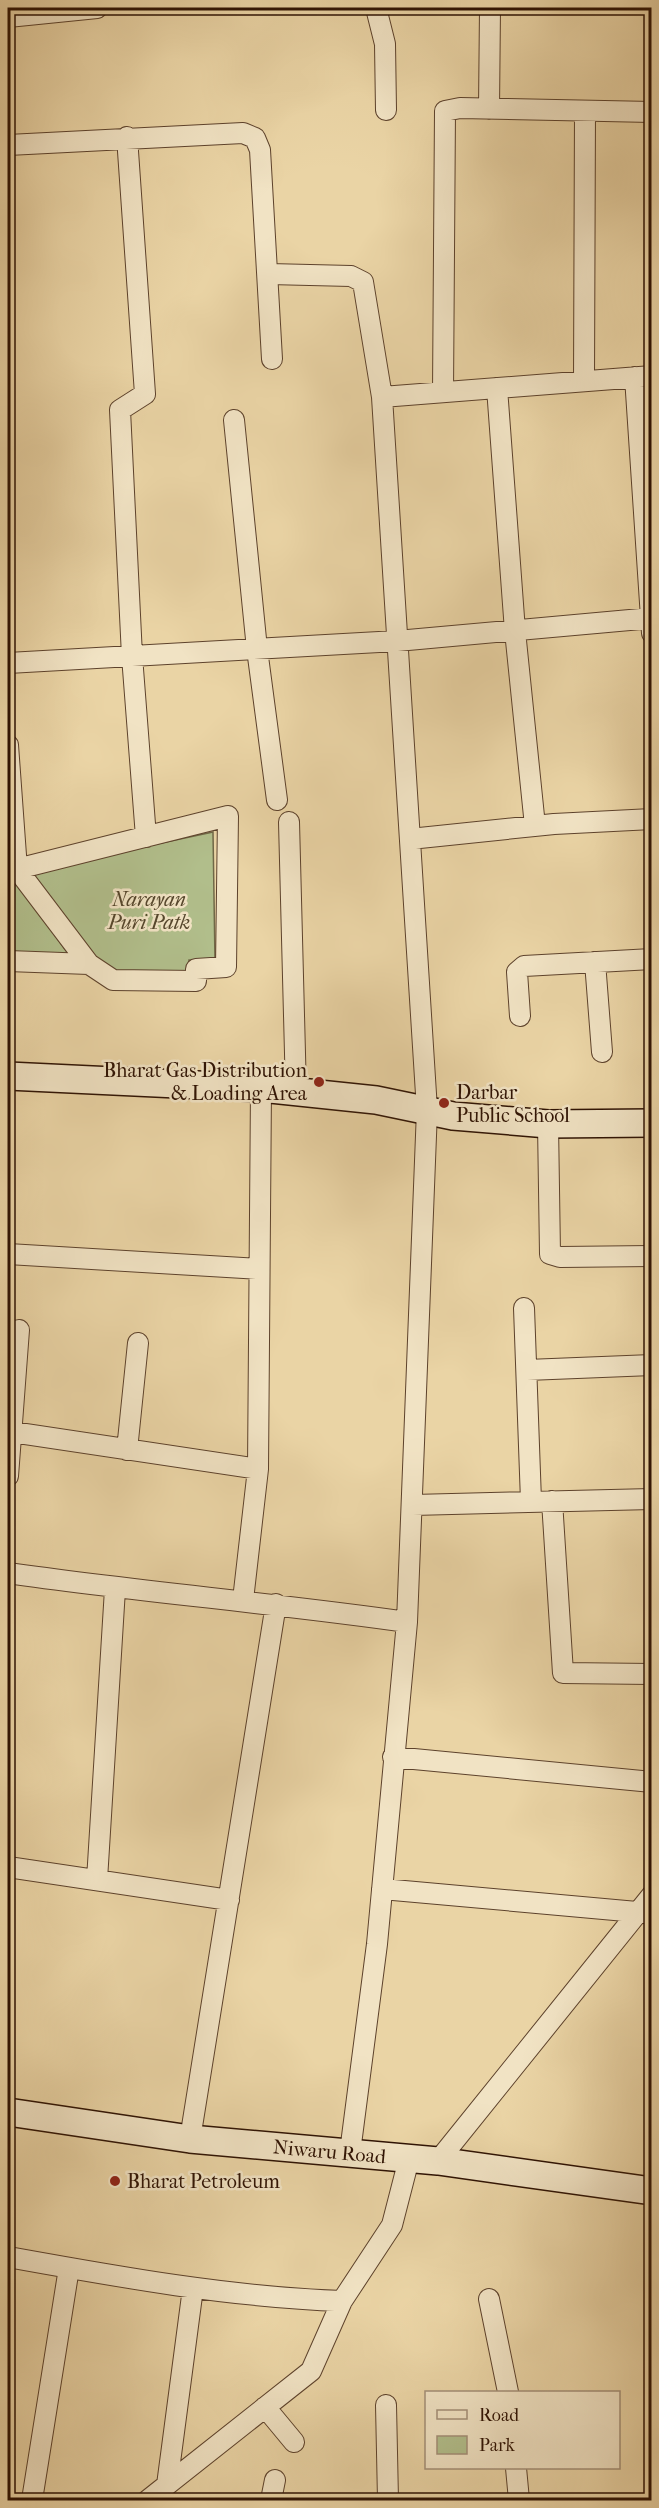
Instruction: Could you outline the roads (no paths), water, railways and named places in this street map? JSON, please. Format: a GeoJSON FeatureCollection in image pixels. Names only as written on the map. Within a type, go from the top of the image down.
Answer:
{"type":"FeatureCollection","features":[{"type":"Feature","properties":{"kind":"street"},"geometry":{"type":"LineString","coordinates":[[8,17],[97,8]]}},
{"type":"Feature","properties":{"kind":"street"},"geometry":{"type":"LineString","coordinates":[[376,8],[385,44],[386,110]]}},
{"type":"Feature","properties":{"kind":"street"},"geometry":{"type":"LineString","coordinates":[[489,109],[490,8]]}},
{"type":"Feature","properties":{"kind":"street"},"geometry":{"type":"LineString","coordinates":[[443,392],[445,111],[489,109],[651,112]]}},
{"type":"Feature","properties":{"kind":"street"},"geometry":{"type":"LineString","coordinates":[[584,381],[585,111]]}},
{"type":"Feature","properties":{"kind":"street"},"geometry":{"type":"LineString","coordinates":[[8,145],[127,137],[243,133],[255,138],[260,150],[272,359]]}},
{"type":"Feature","properties":{"kind":"street"},"geometry":{"type":"LineString","coordinates":[[127,137],[145,394],[120,410],[132,656],[146,837]]}},
{"type":"Feature","properties":{"kind":"street"},"geometry":{"type":"LineString","coordinates":[[268,274],[351,276],[363,282],[382,397],[427,1110],[413,1505],[406,1622],[382,1889],[350,2152]]}},
{"type":"Feature","properties":{"kind":"street"},"geometry":{"type":"LineString","coordinates":[[8,663],[397,641],[515,630],[651,623],[643,376],[382,397]]}},
{"type":"Feature","properties":{"kind":"street"},"geometry":{"type":"LineString","coordinates":[[497,388],[515,630],[535,826]]}},
{"type":"Feature","properties":{"kind":"street"},"geometry":{"type":"LineString","coordinates":[[234,420],[257,649],[277,800]]}},
{"type":"Feature","properties":{"kind":"street"},"geometry":{"type":"LineString","coordinates":[[8,745],[12,870],[89,964],[114,980],[196,981],[196,969],[226,967],[228,816],[12,870]]}},
{"type":"Feature","properties":{"kind":"street"},"geometry":{"type":"LineString","coordinates":[[410,839],[535,826],[651,819]]}},
{"type":"Feature","properties":{"kind":"street"},"geometry":{"type":"LineString","coordinates":[[289,822],[296,1092]]}},
{"type":"Feature","properties":{"kind":"street"},"geometry":{"type":"LineString","coordinates":[[520,1016],[517,972],[519,968],[651,959]]}},
{"type":"Feature","properties":{"kind":"street"},"geometry":{"type":"LineString","coordinates":[[8,961],[89,964]]}},
{"type":"Feature","properties":{"kind":"street"},"geometry":{"type":"LineString","coordinates":[[595,962],[602,1052]]}},
{"type":"Feature","properties":{"kind":"street"},"geometry":{"type":"LineString","coordinates":[[8,1076],[261,1088],[376,1100],[453,1116],[548,1124],[651,1124]]}},
{"type":"Feature","properties":{"kind":"street"},"geometry":{"type":"LineString","coordinates":[[243,1600],[258,1468],[261,1088]]}},
{"type":"Feature","properties":{"kind":"street"},"geometry":{"type":"LineString","coordinates":[[548,1124],[550,1254],[560,1257],[651,1257]]}},
{"type":"Feature","properties":{"kind":"street"},"geometry":{"type":"LineString","coordinates":[[8,1254],[259,1269]]}},
{"type":"Feature","properties":{"kind":"street"},"geometry":{"type":"LineString","coordinates":[[524,1308],[531,1501]]}},
{"type":"Feature","properties":{"kind":"street"},"geometry":{"type":"LineString","coordinates":[[8,1476],[19,1330]]}},
{"type":"Feature","properties":{"kind":"street"},"geometry":{"type":"LineString","coordinates":[[127,1450],[138,1343]]}},
{"type":"Feature","properties":{"kind":"street"},"geometry":{"type":"LineString","coordinates":[[527,1370],[651,1365]]}},
{"type":"Feature","properties":{"kind":"street"},"geometry":{"type":"LineString","coordinates":[[12,1432],[258,1468]]}},
{"type":"Feature","properties":{"kind":"street"},"geometry":{"type":"LineString","coordinates":[[413,1505],[651,1499]]}},
{"type":"Feature","properties":{"kind":"street"},"geometry":{"type":"LineString","coordinates":[[552,1501],[563,1673],[651,1674]]}},
{"type":"Feature","properties":{"kind":"street"},"geometry":{"type":"LineString","coordinates":[[8,1573],[116,1589],[243,1600],[406,1622]]}},
{"type":"Feature","properties":{"kind":"street"},"geometry":{"type":"LineString","coordinates":[[98,1880],[116,1589]]}},
{"type":"Feature","properties":{"kind":"street"},"geometry":{"type":"LineString","coordinates":[[190,2139],[276,1604]]}},
{"type":"Feature","properties":{"kind":"street"},"geometry":{"type":"LineString","coordinates":[[393,1757],[651,1782]]}},
{"type":"Feature","properties":{"kind":"street"},"geometry":{"type":"LineString","coordinates":[[8,1866],[229,1899]]}},
{"type":"Feature","properties":{"kind":"street"},"geometry":{"type":"LineString","coordinates":[[382,1889],[645,1912]]}},
{"type":"Feature","properties":{"kind":"street"},"geometry":{"type":"LineString","coordinates":[[438,2161],[645,1912],[651,1895]]}},
{"type":"Feature","properties":{"kind":"street","name":"Niwaru Road"},"geometry":{"type":"LineString","coordinates":[[8,2112],[190,2139],[438,2161],[651,2191]]}},
{"type":"Feature","properties":{"kind":"street"},"geometry":{"type":"LineString","coordinates":[[148,2500],[311,2371],[342,2301],[392,2225],[409,2159]]}},
{"type":"Feature","properties":{"kind":"street"},"geometry":{"type":"LineString","coordinates":[[8,2258],[193,2288],[290,2299],[342,2301]]}},
{"type":"Feature","properties":{"kind":"street"},"geometry":{"type":"LineString","coordinates":[[32,2500],[69,2268]]}},
{"type":"Feature","properties":{"kind":"street"},"geometry":{"type":"LineString","coordinates":[[167,2485],[193,2288]]}},
{"type":"Feature","properties":{"kind":"street"},"geometry":{"type":"LineString","coordinates":[[489,2299],[506,2370],[508,2391]]}},
{"type":"Feature","properties":{"kind":"street"},"geometry":{"type":"LineString","coordinates":[[386,2405],[388,2500]]}},
{"type":"Feature","properties":{"kind":"street"},"geometry":{"type":"LineString","coordinates":[[265,2407],[294,2442]]}},
{"type":"Feature","properties":{"kind":"street"},"geometry":{"type":"LineString","coordinates":[[516,2469],[519,2500]]}},
{"type":"Feature","properties":{"kind":"street"},"geometry":{"type":"LineString","coordinates":[[271,2500],[275,2480]]}},
{"type":"Feature","properties":{"kind":"place","name":"Bharat Gas Distribution & Loading Area"},"geometry":{"type":"Point","coordinates":[319,1082]}},
{"type":"Feature","properties":{"kind":"place","name":"Darbar Public School"},"geometry":{"type":"Point","coordinates":[444,1103]}},
{"type":"Feature","properties":{"kind":"place","name":"Bharat Petroleum"},"geometry":{"type":"Point","coordinates":[115,2181]}},
{"type":"Feature","properties":{"kind":"park label","name":"Narayan Puri Patk"},"geometry":{"type":"Point","coordinates":[149,910]}}]}
